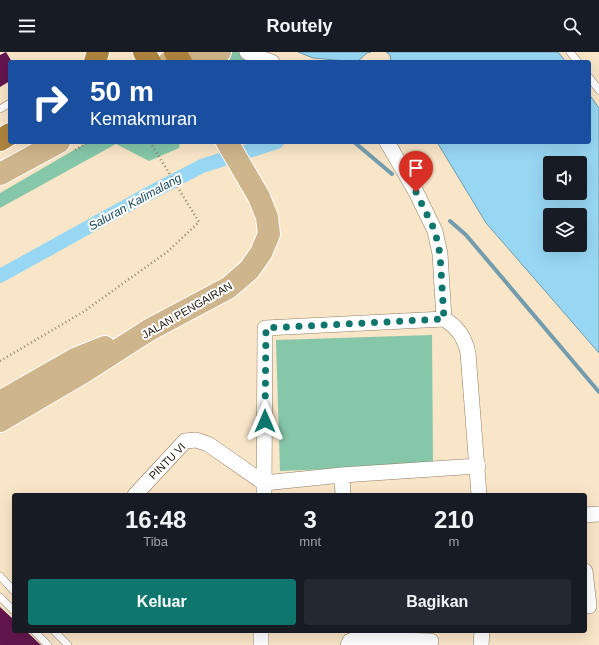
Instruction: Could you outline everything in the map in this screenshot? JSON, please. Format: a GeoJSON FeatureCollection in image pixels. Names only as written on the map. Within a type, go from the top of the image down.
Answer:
{"type":"FeatureCollection","features":[{"type":"Feature","properties":{"kind":"main road"},"geometry":{"type":"LineString","coordinates":[[172,60],[220,52]]}},
{"type":"Feature","properties":{"kind":"main road"},"geometry":{"type":"LineString","coordinates":[[0,161],[30,144]]}},
{"type":"Feature","properties":{"kind":"main road"},"geometry":{"type":"LineString","coordinates":[[0,174],[55,144]]}},
{"type":"Feature","properties":{"kind":"main road","name":"JALAN PENGAIRAN"},"geometry":{"type":"LineString","coordinates":[[0,421],[82,373],[149,330],[228,288],[249,270],[260,253],[269,234],[267,217],[259,197],[228,144]]}},
{"type":"Feature","properties":{"kind":"main road"},"geometry":{"type":"LineString","coordinates":[[0,402],[75,358],[149,330]]}},
{"type":"Feature","properties":{"kind":"street"},"geometry":{"type":"LineString","coordinates":[[248,52],[254,56],[266,60]]}},
{"type":"Feature","properties":{"kind":"street"},"geometry":{"type":"LineString","coordinates":[[388,144],[416,192],[435,231],[440,254],[444,319]]}},
{"type":"Feature","properties":{"kind":"street"},"geometry":{"type":"LineString","coordinates":[[478,466],[342,475],[264,489],[266,328],[444,319],[456,329],[465,341],[468,353],[478,466],[479,493]]}},
{"type":"Feature","properties":{"kind":"street","name":"PINTU VI"},"geometry":{"type":"LineString","coordinates":[[137,493],[185,441],[196,440],[208,444],[264,489]]}},
{"type":"Feature","properties":{"kind":"street"},"geometry":{"type":"LineString","coordinates":[[342,475],[342,493]]}},
{"type":"Feature","properties":{"kind":"street"},"geometry":{"type":"LineString","coordinates":[[587,515],[599,514]]}},
{"type":"Feature","properties":{"kind":"street"},"geometry":{"type":"LineString","coordinates":[[587,583],[591,606]]}},
{"type":"Feature","properties":{"kind":"street"},"geometry":{"type":"LineString","coordinates":[[261,633],[261,645]]}},
{"type":"Feature","properties":{"kind":"street"},"geometry":{"type":"LineString","coordinates":[[481,645],[482,633]]}},
{"type":"Feature","properties":{"kind":"street"},"geometry":{"type":"LineString","coordinates":[[348,645],[350,641],[356,639],[432,639]]}},
{"type":"Feature","properties":{"kind":"lane"},"geometry":{"type":"LineString","coordinates":[[570,52],[576,60]]}},
{"type":"Feature","properties":{"kind":"lane"},"geometry":{"type":"LineString","coordinates":[[591,80],[599,90]]}},
{"type":"Feature","properties":{"kind":"lane"},"geometry":{"type":"LineString","coordinates":[[0,576],[12,588]]}},
{"type":"Feature","properties":{"kind":"lane"},"geometry":{"type":"LineString","coordinates":[[0,597],[12,609]]}},
{"type":"Feature","properties":{"kind":"lane"},"geometry":{"type":"LineString","coordinates":[[36,633],[48,645]]}},
{"type":"Feature","properties":{"kind":"lane"},"geometry":{"type":"LineString","coordinates":[[56,633],[68,645]]}},
{"type":"Feature","properties":{"kind":"path"},"geometry":{"type":"LineString","coordinates":[[0,361],[84,312],[167,252],[199,222],[151,144]]}},
{"type":"Feature","properties":{"kind":"green space"},"geometry":{"type":"Polygon","coordinates":[[[221,52],[247,52],[267,60],[204,60],[221,52]]]}},
{"type":"Feature","properties":{"kind":"green space"},"geometry":{"type":"Polygon","coordinates":[[[85,144],[116,144],[0,208],[0,193],[85,144]]]}},
{"type":"Feature","properties":{"kind":"green space"},"geometry":{"type":"Polygon","coordinates":[[[116,144],[180,144],[179,148],[149,161],[116,144]]]}},
{"type":"Feature","properties":{"kind":"green space"},"geometry":{"type":"Polygon","coordinates":[[[432,335],[433,465],[280,471],[276,340],[432,335]]]}},
{"type":"Feature","properties":{"kind":"water"},"geometry":{"type":"Polygon","coordinates":[[[298,52],[371,52],[367,53],[359,60],[313,58],[298,52]]]}},
{"type":"Feature","properties":{"kind":"water"},"geometry":{"type":"Polygon","coordinates":[[[386,52],[558,52],[564,60],[391,60],[390,55],[386,52]]]}},
{"type":"Feature","properties":{"kind":"water"},"geometry":{"type":"Polygon","coordinates":[[[591,97],[599,108],[599,353],[486,223],[438,144],[591,144],[591,97]]]}},
{"type":"Feature","properties":{"kind":"building"},"geometry":{"type":"Polygon","coordinates":[[[6,52],[11,60],[8,60],[8,82],[0,87],[0,55],[6,52]]]}},
{"type":"Feature","properties":{"kind":"building"},"geometry":{"type":"Polygon","coordinates":[[[0,607],[12,618],[12,633],[28,633],[41,645],[0,645],[0,607]]]}},
{"type":"Feature","properties":{"kind":"waterway","name":"Saluran Kalimalang"},"geometry":{"type":"LineString","coordinates":[[0,276],[146,195],[202,166],[271,144]]}},
{"type":"Feature","properties":{"kind":"waterway"},"geometry":{"type":"LineString","coordinates":[[356,144],[392,174]]}},
{"type":"Feature","properties":{"kind":"waterway"},"geometry":{"type":"LineString","coordinates":[[450,221],[466,235],[599,392]]}},
{"type":"Feature","properties":{"kind":"route"},"geometry":{"type":"LineString","coordinates":[[265,421],[266,328],[444,319],[440,254],[435,231],[416,192]]}}]}
